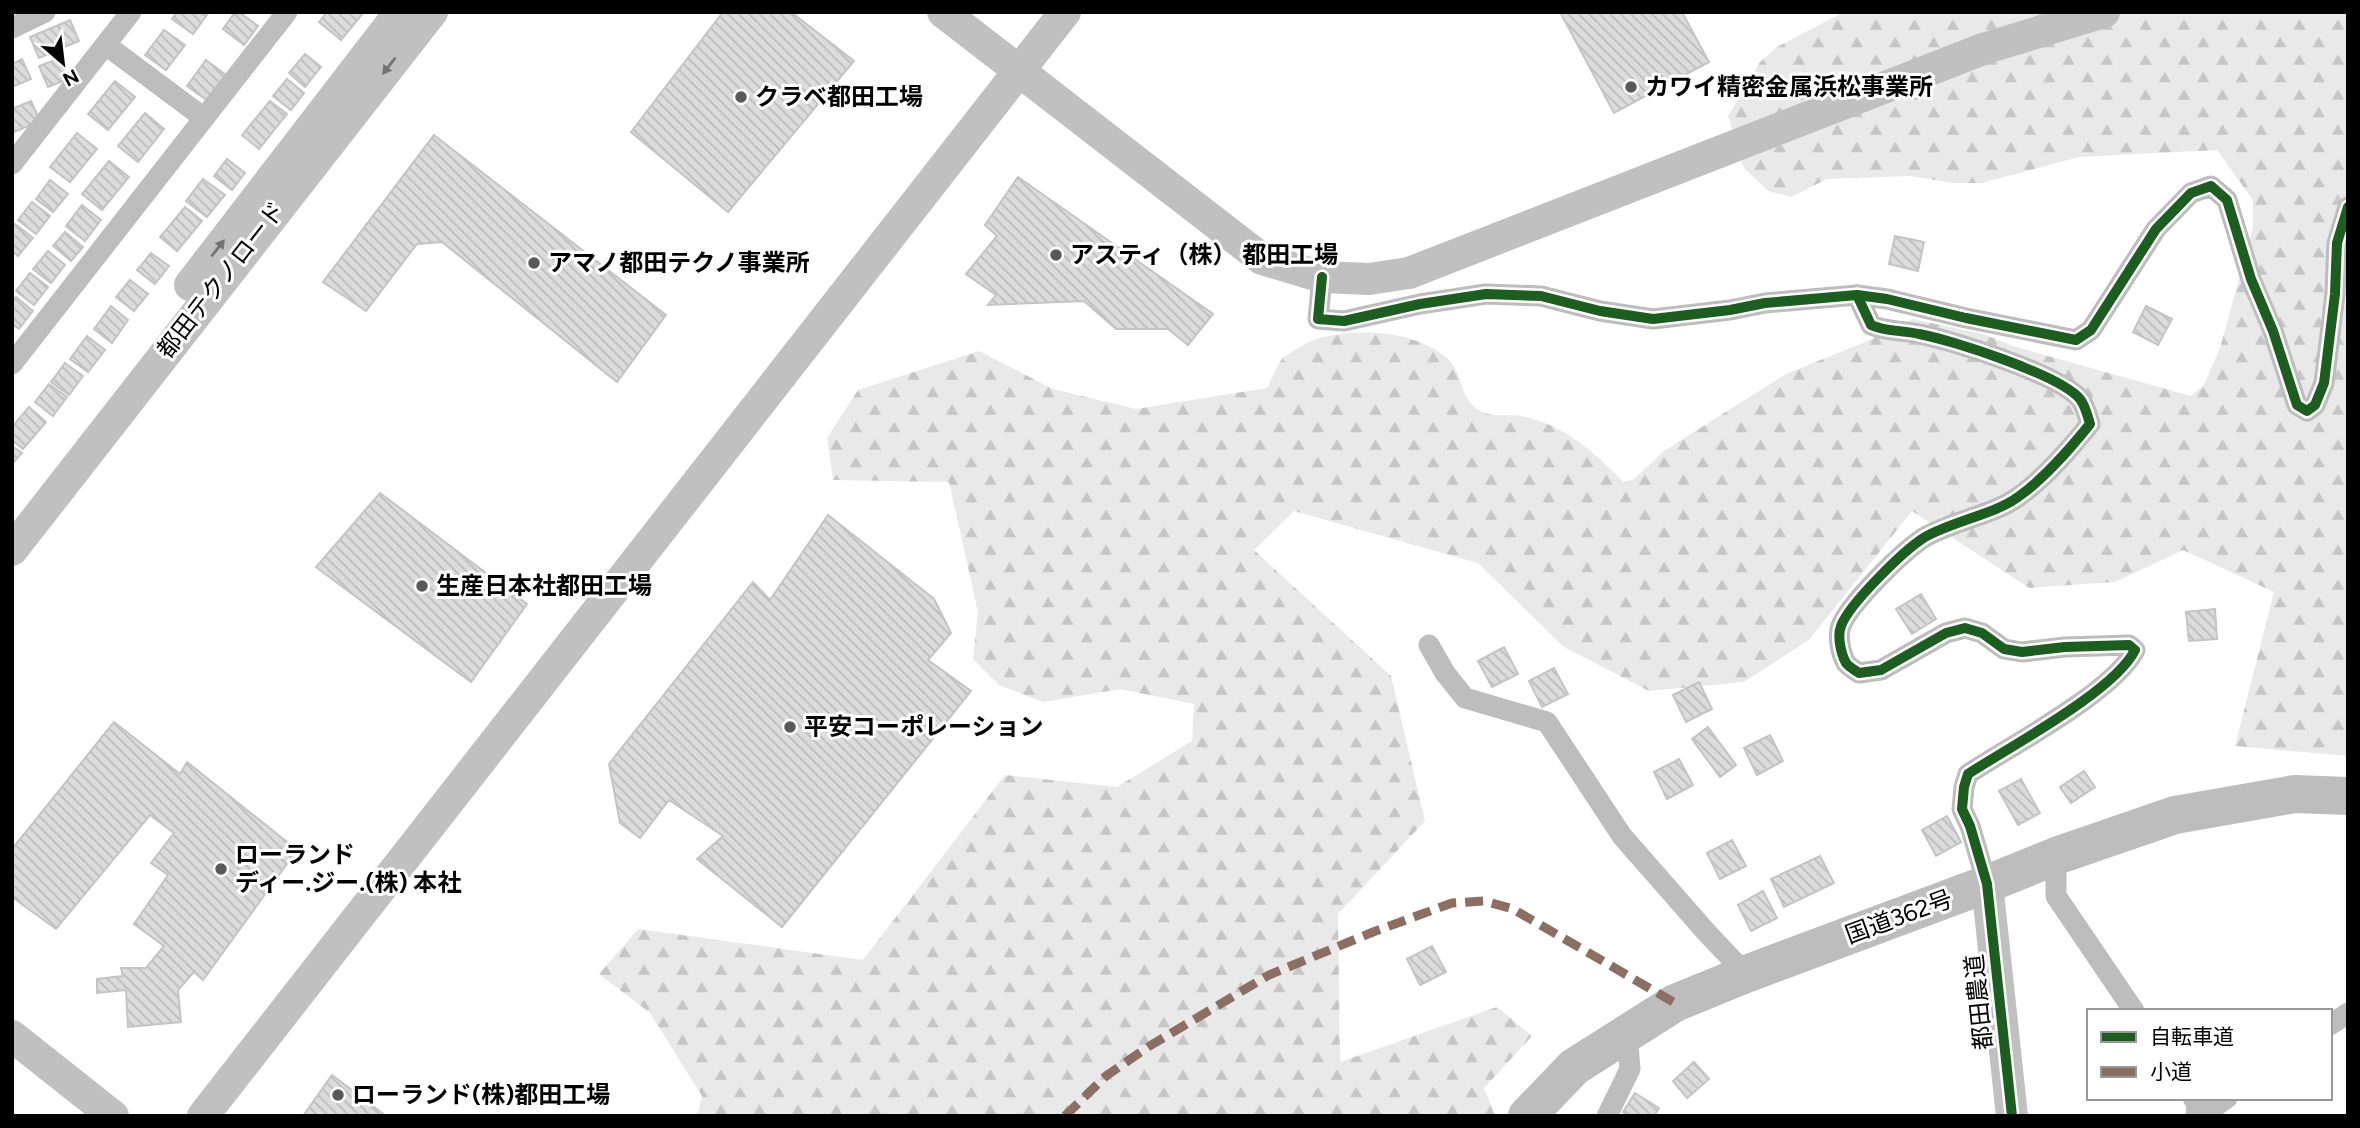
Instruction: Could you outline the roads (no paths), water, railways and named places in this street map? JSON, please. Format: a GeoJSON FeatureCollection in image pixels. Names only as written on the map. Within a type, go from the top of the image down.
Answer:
{"type":"FeatureCollection","features":[{"type":"Feature","properties":{"kind":"highway","name":"国道362号"},"geometry":{"type":"LineString","coordinates":[[1527,1116],[1574,1067],[1675,1003],[1746,974],[2056,856],[2175,815],[2295,794],[2348,796]]}},
{"type":"Feature","properties":{"kind":"street"},"geometry":{"type":"LineString","coordinates":[[12,28],[44,12]]}},
{"type":"Feature","properties":{"kind":"street"},"geometry":{"type":"LineString","coordinates":[[12,164],[131,12]]}},
{"type":"Feature","properties":{"kind":"street"},"geometry":{"type":"LineString","coordinates":[[12,364],[287,12]]}},
{"type":"Feature","properties":{"kind":"street","name":"都田テクノロード"},"geometry":{"type":"LineString","coordinates":[[12,516],[400,12]]}},
{"type":"Feature","properties":{"kind":"street","name":"都田テクノロード"},"geometry":{"type":"LineString","coordinates":[[12,550],[432,12]]}},
{"type":"Feature","properties":{"kind":"street"},"geometry":{"type":"LineString","coordinates":[[943,12],[1262,259],[1322,277],[1369,279],[1409,273],[1983,48],[2104,12]]}},
{"type":"Feature","properties":{"kind":"street"},"geometry":{"type":"LineString","coordinates":[[203,1116],[1065,12]]}},
{"type":"Feature","properties":{"kind":"street"},"geometry":{"type":"LineString","coordinates":[[106,45],[204,118]]}},
{"type":"Feature","properties":{"kind":"street"},"geometry":{"type":"LineString","coordinates":[[1322,277],[1318,319],[1345,321],[1420,304],[1486,294],[1541,296],[1600,311],[1653,319],[1765,303],[1857,295],[1887,299],[2076,340],[2091,330],[2156,229],[2191,193],[2211,186],[2227,200],[2251,279],[2273,331],[2297,405],[2307,411],[2315,405],[2324,383],[2335,293],[2337,243],[2348,207]]}},
{"type":"Feature","properties":{"kind":"street"},"geometry":{"type":"LineString","coordinates":[[1857,295],[1871,326],[1882,331],[1914,333],[1950,340],[2053,381],[2080,399],[2090,424],[2016,499],[1955,522],[1908,549],[1880,577],[1840,627],[1840,642],[1847,664],[1859,673],[1881,670],[1946,633],[1965,628],[1982,633],[2004,649],[2022,652],[2065,647],[2129,645],[2135,650],[2111,680],[1968,774],[1962,809],[1970,825],[1987,884]]}},
{"type":"Feature","properties":{"kind":"street"},"geometry":{"type":"LineString","coordinates":[[1429,645],[1445,673],[1465,698],[1547,722],[1622,836],[1746,974]]}},
{"type":"Feature","properties":{"kind":"street"},"geometry":{"type":"LineString","coordinates":[[2056,856],[2056,896],[2133,1009]]}},
{"type":"Feature","properties":{"kind":"street","name":"都田農道"},"geometry":{"type":"LineString","coordinates":[[1987,884],[2012,1116]]}},
{"type":"Feature","properties":{"kind":"street"},"geometry":{"type":"LineString","coordinates":[[2332,1024],[2348,1013]]}},
{"type":"Feature","properties":{"kind":"street"},"geometry":{"type":"LineString","coordinates":[[1607,1116],[1630,1069],[1627,1033]]}},
{"type":"Feature","properties":{"kind":"street"},"geometry":{"type":"LineString","coordinates":[[12,1036],[113,1116]]}},
{"type":"Feature","properties":{"kind":"street"},"geometry":{"type":"LineString","coordinates":[[2202,1116],[2224,1100]]}},
{"type":"Feature","properties":{"kind":"place","name":"カワイ精密金属浜松事業所"},"geometry":{"type":"Point","coordinates":[1631,87]}},
{"type":"Feature","properties":{"kind":"place","name":"クラベ都田工場"},"geometry":{"type":"Point","coordinates":[741,97]}},
{"type":"Feature","properties":{"kind":"place","name":"アスティ（株） 都田工場"},"geometry":{"type":"Point","coordinates":[1056,255]}},
{"type":"Feature","properties":{"kind":"place","name":"アマノ都田テクノ事業所"},"geometry":{"type":"Point","coordinates":[534,263]}},
{"type":"Feature","properties":{"kind":"place","name":"生産日本社都田工場"},"geometry":{"type":"Point","coordinates":[422,586]}},
{"type":"Feature","properties":{"kind":"place","name":"平安コーポレーション"},"geometry":{"type":"Point","coordinates":[790,727]}},
{"type":"Feature","properties":{"kind":"place","name":"ローランド ディー.ジー.(株) 本社"},"geometry":{"type":"Point","coordinates":[221,869]}},
{"type":"Feature","properties":{"kind":"place","name":"ローランド(株)都田工場"},"geometry":{"type":"Point","coordinates":[338,1095]}}]}
